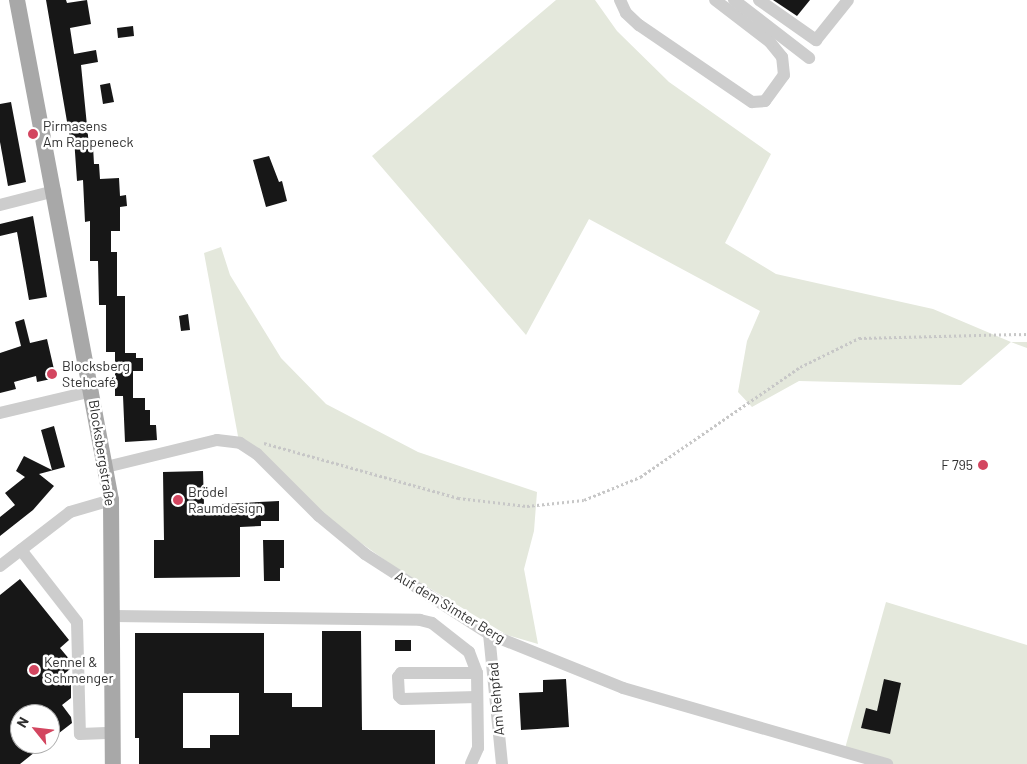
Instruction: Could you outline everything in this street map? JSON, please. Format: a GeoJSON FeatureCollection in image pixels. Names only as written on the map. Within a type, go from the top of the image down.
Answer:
{"type":"FeatureCollection","features":[{"type":"Feature","properties":{"kind":"main road","name":"Blocksbergstraße"},"geometry":{"type":"LineString","coordinates":[[17,0],[55,191],[111,500],[113,764]]}},
{"type":"Feature","properties":{"kind":"street"},"geometry":{"type":"LineString","coordinates":[[620,0],[626,13],[639,25],[752,102],[764,101],[784,75],[782,57],[770,42],[715,0]]}},
{"type":"Feature","properties":{"kind":"street"},"geometry":{"type":"LineString","coordinates":[[734,0],[809,58]]}},
{"type":"Feature","properties":{"kind":"street"},"geometry":{"type":"LineString","coordinates":[[759,0],[816,40],[848,0]]}},
{"type":"Feature","properties":{"kind":"street"},"geometry":{"type":"LineString","coordinates":[[0,205],[55,191]]}},
{"type":"Feature","properties":{"kind":"street"},"geometry":{"type":"LineString","coordinates":[[0,413],[92,391]]}},
{"type":"Feature","properties":{"kind":"street","name":"Auf dem Simter Berg"},"geometry":{"type":"LineString","coordinates":[[106,467],[218,440],[240,443],[257,454],[319,516],[365,554],[489,634],[623,688],[887,764]]}},
{"type":"Feature","properties":{"kind":"street"},"geometry":{"type":"LineString","coordinates":[[0,566],[70,512],[111,500]]}},
{"type":"Feature","properties":{"kind":"street"},"geometry":{"type":"LineString","coordinates":[[21,550],[76,622],[80,734],[113,733]]}},
{"type":"Feature","properties":{"kind":"street"},"geometry":{"type":"LineString","coordinates":[[113,616],[420,620],[432,623],[469,652],[477,672],[478,748],[472,764]]}},
{"type":"Feature","properties":{"kind":"street","name":"Am Rehpfad"},"geometry":{"type":"LineString","coordinates":[[489,634],[502,764]]}},
{"type":"Feature","properties":{"kind":"street"},"geometry":{"type":"LineString","coordinates":[[477,672],[402,673],[398,677],[399,696],[402,699],[477,697]]}},
{"type":"Feature","properties":{"kind":"path"},"geometry":{"type":"LineString","coordinates":[[255,441],[458,498],[528,506],[584,500],[640,477],[800,367],[859,338],[1027,334]]}},
{"type":"Feature","properties":{"kind":"shaded area"},"geometry":{"type":"Polygon","coordinates":[[[556,0],[595,0],[617,31],[669,82],[771,154],[725,243],[776,274],[933,309],[1011,342],[961,385],[799,381],[752,407],[738,392],[747,341],[760,311],[589,219],[526,335],[372,156],[556,0]]]}},
{"type":"Feature","properties":{"kind":"shaded area"},"geometry":{"type":"Polygon","coordinates":[[[221,247],[230,275],[281,358],[326,404],[418,452],[537,492],[534,531],[524,569],[538,644],[507,635],[396,568],[333,523],[240,447],[204,253],[221,247]]]}},
{"type":"Feature","properties":{"kind":"shaded area"},"geometry":{"type":"Polygon","coordinates":[[[1011,342],[1027,342],[1027,348],[1011,342]]]}},
{"type":"Feature","properties":{"kind":"shaded area"},"geometry":{"type":"Polygon","coordinates":[[[886,602],[1027,645],[1027,764],[887,764],[844,752],[886,602]]]}},
{"type":"Feature","properties":{"kind":"building"},"geometry":{"type":"Polygon","coordinates":[[[46,0],[66,0],[67,3],[87,0],[91,24],[70,28],[74,54],[96,50],[98,62],[81,65],[89,146],[93,146],[94,164],[99,164],[100,179],[119,178],[120,196],[126,195],[127,206],[120,207],[120,231],[111,231],[111,252],[117,252],[117,296],[125,296],[125,353],[136,353],[136,358],[143,358],[143,371],[133,371],[133,398],[145,398],[145,410],[150,410],[150,425],[156,425],[157,440],[125,442],[123,396],[115,396],[115,352],[106,352],[106,305],[99,305],[98,261],[90,261],[90,221],[85,222],[83,180],[77,181],[74,138],[70,139],[46,0]]]}},
{"type":"Feature","properties":{"kind":"building"},"geometry":{"type":"Polygon","coordinates":[[[773,0],[810,0],[797,16],[773,0]]]}},
{"type":"Feature","properties":{"kind":"building"},"geometry":{"type":"Polygon","coordinates":[[[133,26],[134,36],[118,38],[117,28],[133,26]]]}},
{"type":"Feature","properties":{"kind":"building"},"geometry":{"type":"Polygon","coordinates":[[[110,83],[114,102],[103,104],[100,85],[110,83]]]}},
{"type":"Feature","properties":{"kind":"building"},"geometry":{"type":"Polygon","coordinates":[[[11,102],[26,182],[8,186],[0,142],[0,104],[11,102]]]}},
{"type":"Feature","properties":{"kind":"building"},"geometry":{"type":"Polygon","coordinates":[[[269,156],[279,182],[282,181],[287,201],[266,207],[253,160],[269,156]]]}},
{"type":"Feature","properties":{"kind":"building"},"geometry":{"type":"Polygon","coordinates":[[[33,216],[47,297],[29,300],[17,232],[0,236],[0,224],[33,216]]]}},
{"type":"Feature","properties":{"kind":"building"},"geometry":{"type":"Polygon","coordinates":[[[188,314],[190,330],[181,331],[179,316],[188,314]]]}},
{"type":"Feature","properties":{"kind":"building"},"geometry":{"type":"Polygon","coordinates":[[[24,319],[30,343],[47,339],[56,378],[37,382],[36,376],[14,382],[16,389],[0,393],[0,353],[21,346],[15,322],[24,319]]]}},
{"type":"Feature","properties":{"kind":"building"},"geometry":{"type":"Polygon","coordinates":[[[54,426],[65,467],[39,474],[54,486],[33,510],[0,536],[0,517],[15,505],[5,493],[25,477],[16,471],[24,456],[52,470],[41,430],[54,426]]]}},
{"type":"Feature","properties":{"kind":"building"},"geometry":{"type":"Polygon","coordinates":[[[203,471],[204,505],[279,501],[279,521],[261,521],[261,526],[240,527],[240,577],[154,578],[154,540],[164,540],[163,472],[203,471]]]}},
{"type":"Feature","properties":{"kind":"building"},"geometry":{"type":"Polygon","coordinates":[[[263,540],[284,540],[284,568],[280,568],[280,581],[264,581],[263,540]]]}},
{"type":"Feature","properties":{"kind":"building","name":"Kennel & Schmenger"},"geometry":{"type":"Polygon","coordinates":[[[20,579],[69,640],[60,648],[70,660],[70,669],[63,675],[71,685],[71,698],[62,705],[71,717],[72,723],[60,732],[60,704],[10,704],[10,754],[32,754],[20,764],[0,764],[0,595],[20,579]]]}},
{"type":"Feature","properties":{"kind":"building"},"geometry":{"type":"Polygon","coordinates":[[[322,631],[361,631],[362,730],[435,730],[435,764],[139,764],[139,738],[135,738],[135,633],[264,633],[264,693],[292,693],[292,707],[322,707],[322,631]],[[183,693],[183,748],[210,748],[210,735],[239,735],[239,693],[183,693]]]}},
{"type":"Feature","properties":{"kind":"building"},"geometry":{"type":"Polygon","coordinates":[[[395,640],[411,640],[411,651],[395,651],[395,640]]]}},
{"type":"Feature","properties":{"kind":"building"},"geometry":{"type":"Polygon","coordinates":[[[566,679],[569,727],[521,730],[519,693],[543,692],[543,680],[566,679]]]}},
{"type":"Feature","properties":{"kind":"building"},"geometry":{"type":"Polygon","coordinates":[[[884,679],[901,683],[890,734],[861,728],[866,708],[877,711],[884,679]]]}},
{"type":"Feature","properties":{"kind":"place","name":"Pirmasens Am Rappeneck"},"geometry":{"type":"Point","coordinates":[33,134]}},
{"type":"Feature","properties":{"kind":"place","name":"Blocksberg Stehcafé"},"geometry":{"type":"Point","coordinates":[52,374]}},
{"type":"Feature","properties":{"kind":"place","name":"F 795"},"geometry":{"type":"Point","coordinates":[983,465]}},
{"type":"Feature","properties":{"kind":"place","name":"Brödel Raumdesign"},"geometry":{"type":"Point","coordinates":[178,500]}},
{"type":"Feature","properties":{"kind":"place","name":"Kennel & Schmenger"},"geometry":{"type":"Point","coordinates":[34,670]}}]}
